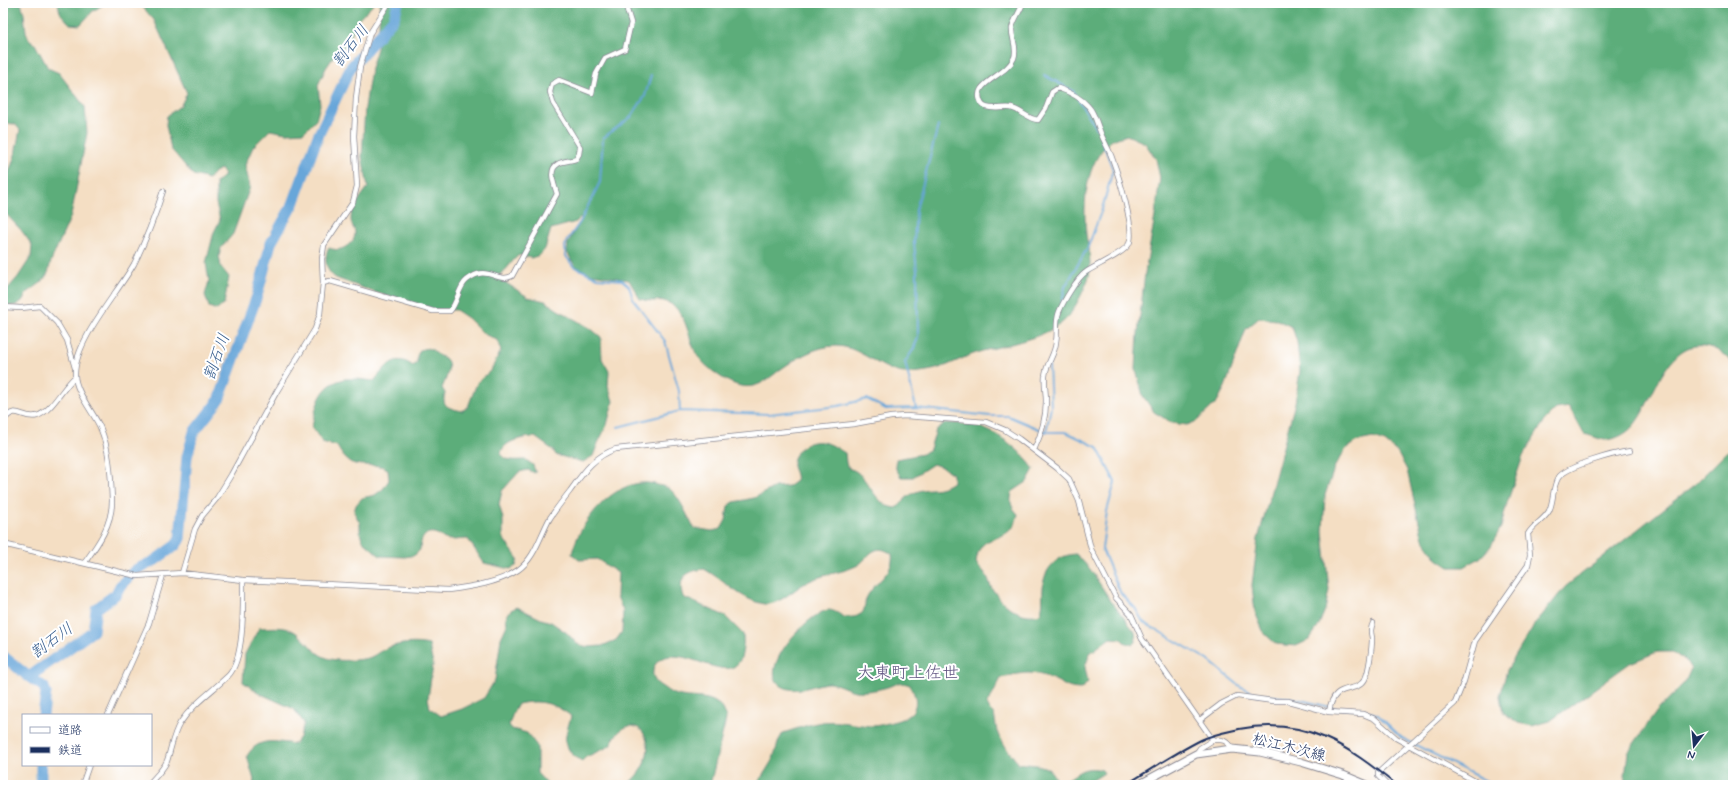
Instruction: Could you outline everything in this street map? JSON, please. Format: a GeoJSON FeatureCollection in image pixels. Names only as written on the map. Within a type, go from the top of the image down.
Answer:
{"type":"FeatureCollection","features":[{"type":"Feature","properties":{"kind":"main road","name":"松江木次線"},"geometry":{"type":"LineString","coordinates":[[1138,785],[1196,754],[1232,749],[1260,752],[1301,762],[1343,775],[1367,785]]}},
{"type":"Feature","properties":{"kind":"street"},"geometry":{"type":"LineString","coordinates":[[182,572],[195,529],[202,516],[231,475],[278,391],[316,329],[320,314],[323,283],[322,259],[324,245],[352,202],[357,186],[354,136],[356,98],[360,67],[370,33],[389,3]]}},
{"type":"Feature","properties":{"kind":"street"},"geometry":{"type":"LineString","coordinates":[[323,283],[330,281],[433,311],[450,311],[467,280],[480,273],[487,272],[502,279],[512,276],[557,194],[552,177],[553,169],[558,164],[576,159],[580,154],[580,147],[553,103],[550,92],[552,84],[559,80],[592,93],[596,74],[605,58],[625,49],[631,23],[627,10],[627,3]]}},
{"type":"Feature","properties":{"kind":"street"},"geometry":{"type":"LineString","coordinates":[[1023,3],[1020,12],[1015,19],[1012,30],[1015,42],[1015,53],[1013,60],[981,89],[979,96],[981,102],[985,107],[994,109],[1009,108],[1017,110],[1031,120],[1038,120],[1046,108],[1052,92],[1058,88],[1072,92],[1089,107],[1112,157],[1129,220],[1130,235],[1128,244],[1118,254],[1085,273],[1059,312],[1056,323],[1057,341],[1054,353],[1048,363],[1045,376],[1046,402],[1042,432],[1034,450]]}},
{"type":"Feature","properties":{"kind":"street"},"geometry":{"type":"LineString","coordinates":[[85,562],[100,542],[106,528],[112,508],[112,486],[107,452],[100,427],[80,391],[75,377],[75,368],[80,349],[133,265],[144,244],[154,220],[163,191]]}},
{"type":"Feature","properties":{"kind":"street"},"geometry":{"type":"LineString","coordinates":[[3,307],[21,308],[40,306],[57,323],[67,340],[75,368]]}},
{"type":"Feature","properties":{"kind":"street"},"geometry":{"type":"LineString","coordinates":[[3,420],[11,412],[38,416],[45,411],[75,377]]}},
{"type":"Feature","properties":{"kind":"street"},"geometry":{"type":"LineString","coordinates":[[3,544],[85,562],[138,576],[163,575],[182,572],[243,580],[448,590],[462,588],[507,576],[517,570],[528,559],[550,518],[587,467],[606,452],[616,449],[847,425],[906,416],[986,422],[1005,430],[1034,450],[1069,479],[1079,501],[1091,549],[1116,598],[1132,614],[1142,640],[1213,740]]}},
{"type":"Feature","properties":{"kind":"street"},"geometry":{"type":"LineString","coordinates":[[1387,785],[1378,776],[1378,773],[1444,714],[1458,698],[1474,641],[1528,565],[1530,555],[1528,534],[1549,511],[1559,478],[1565,472],[1584,464],[1616,453],[1630,451]]}},
{"type":"Feature","properties":{"kind":"street"},"geometry":{"type":"LineString","coordinates":[[108,714],[149,623],[163,575]]}},
{"type":"Feature","properties":{"kind":"street"},"geometry":{"type":"LineString","coordinates":[[148,785],[166,762],[179,725],[186,714],[204,695],[228,675],[233,668],[240,645],[243,580]]}},
{"type":"Feature","properties":{"kind":"street"},"geometry":{"type":"LineString","coordinates":[[1329,709],[1333,698],[1339,691],[1358,685],[1366,678],[1372,640],[1370,628],[1373,623]]}},
{"type":"Feature","properties":{"kind":"street"},"geometry":{"type":"LineString","coordinates":[[1200,720],[1221,704],[1237,696],[1273,701],[1288,701],[1363,714],[1375,719],[1396,738],[1410,743],[1482,785]]}},
{"type":"Feature","properties":{"kind":"street"},"geometry":{"type":"LineString","coordinates":[[1196,754],[1200,748],[1213,740],[1223,739],[1229,743],[1232,749]]}},
{"type":"Feature","properties":{"kind":"street"},"geometry":{"type":"LineString","coordinates":[[82,785],[88,766]]}},
{"type":"Feature","properties":{"kind":"green space"},"geometry":{"type":"Polygon","coordinates":[[[3,3],[21,3],[26,32],[29,39],[35,44],[48,68],[59,73],[85,107],[87,133],[71,216],[51,261],[48,273],[42,282],[27,293],[22,301],[16,305],[9,306],[3,303],[4,293],[18,277],[31,257],[32,245],[21,230],[6,214],[3,202],[6,179],[14,159],[20,130],[15,124],[3,123],[3,3]]]}},
{"type":"Feature","properties":{"kind":"green space"},"geometry":{"type":"Polygon","coordinates":[[[58,3],[106,3],[93,11],[80,25],[70,24],[60,13],[58,3]]]}},
{"type":"Feature","properties":{"kind":"green space"},"geometry":{"type":"Polygon","coordinates":[[[139,3],[375,3],[356,22],[349,42],[332,59],[326,68],[318,85],[320,105],[316,120],[304,132],[286,133],[270,130],[253,147],[245,165],[250,187],[233,234],[221,248],[219,256],[221,267],[229,277],[224,304],[217,310],[209,307],[205,295],[209,281],[206,263],[214,232],[220,220],[216,203],[216,182],[225,175],[221,169],[214,172],[209,179],[193,175],[171,149],[166,125],[167,116],[181,105],[187,93],[154,20],[139,3]]]}},
{"type":"Feature","properties":{"kind":"green space"},"geometry":{"type":"Polygon","coordinates":[[[380,3],[1733,3],[1733,364],[1717,350],[1701,346],[1687,348],[1675,357],[1665,370],[1642,414],[1634,425],[1625,433],[1613,439],[1605,440],[1584,434],[1569,407],[1556,409],[1545,420],[1523,456],[1507,503],[1501,527],[1491,546],[1480,558],[1464,567],[1449,567],[1437,559],[1423,539],[1407,470],[1397,452],[1385,442],[1373,438],[1358,441],[1346,449],[1335,466],[1325,495],[1323,531],[1329,590],[1325,610],[1318,627],[1309,640],[1296,646],[1276,644],[1264,633],[1255,612],[1252,585],[1258,539],[1295,403],[1300,371],[1297,342],[1292,327],[1277,320],[1259,318],[1246,329],[1225,387],[1217,402],[1197,421],[1187,425],[1172,423],[1154,412],[1143,396],[1136,369],[1138,333],[1145,273],[1160,178],[1156,159],[1145,143],[1127,135],[1111,141],[1102,150],[1091,172],[1085,210],[1090,271],[1088,281],[1068,317],[1050,330],[1026,340],[979,352],[942,367],[927,371],[902,373],[883,366],[865,355],[846,347],[836,346],[821,348],[807,353],[758,385],[747,387],[735,384],[722,378],[699,358],[693,346],[685,322],[677,309],[671,304],[663,301],[640,299],[629,280],[592,274],[575,266],[567,252],[568,243],[582,219],[580,218],[576,222],[551,229],[545,249],[540,255],[531,258],[519,255],[505,271],[499,275],[498,278],[528,297],[545,301],[590,328],[601,337],[602,359],[609,371],[608,386],[613,401],[607,425],[593,456],[583,462],[556,455],[553,450],[535,437],[519,439],[509,443],[502,450],[501,455],[504,457],[510,460],[526,460],[533,465],[535,471],[535,473],[528,470],[519,472],[502,491],[499,504],[503,519],[503,538],[518,559],[516,566],[510,569],[484,563],[468,539],[447,540],[438,534],[433,533],[426,534],[424,536],[420,550],[415,555],[405,557],[380,556],[363,541],[360,533],[360,523],[354,512],[356,505],[362,498],[375,495],[383,489],[389,480],[388,469],[350,462],[343,456],[337,446],[322,442],[312,427],[315,411],[321,397],[330,386],[345,379],[374,381],[387,366],[395,361],[401,360],[413,366],[417,363],[417,356],[420,350],[427,348],[445,358],[447,361],[448,373],[442,388],[445,393],[445,404],[450,408],[462,411],[468,407],[477,383],[491,370],[501,351],[497,340],[484,334],[468,318],[456,310],[431,309],[374,292],[336,278],[330,272],[326,264],[326,256],[329,248],[336,250],[342,249],[353,241],[355,232],[351,220],[352,211],[368,187],[362,157],[365,108],[371,68],[378,45],[380,3]]]}},
{"type":"Feature","properties":{"kind":"green space"},"geometry":{"type":"Polygon","coordinates":[[[945,423],[971,425],[989,431],[1007,441],[1022,454],[1034,469],[1027,482],[1012,492],[1011,504],[1013,509],[1018,514],[1014,526],[1008,532],[985,543],[978,553],[976,563],[988,578],[991,587],[1000,599],[1011,609],[1025,615],[1040,614],[1045,575],[1048,569],[1057,560],[1076,554],[1090,569],[1111,601],[1135,632],[1136,642],[1133,645],[1124,642],[1121,639],[1110,638],[1090,653],[1085,667],[1088,682],[1081,689],[1068,687],[1043,675],[1026,673],[1001,678],[987,703],[987,707],[994,714],[997,732],[1007,749],[1018,763],[1042,766],[1046,768],[1054,776],[1056,782],[1067,780],[1087,769],[1102,770],[1104,773],[1085,785],[757,785],[773,759],[779,740],[783,733],[822,722],[840,722],[871,726],[879,725],[900,720],[911,714],[914,710],[914,692],[910,685],[902,683],[870,691],[856,691],[830,683],[803,689],[790,689],[779,684],[775,676],[776,665],[781,653],[789,641],[810,620],[820,613],[828,610],[834,611],[844,617],[856,617],[863,612],[869,593],[887,573],[892,561],[892,554],[880,549],[875,550],[856,566],[810,581],[775,603],[769,604],[756,602],[740,594],[704,569],[692,572],[684,577],[681,585],[683,597],[725,616],[743,634],[742,654],[736,665],[727,668],[715,667],[688,658],[675,656],[661,659],[656,663],[653,669],[653,676],[656,682],[671,693],[682,696],[709,699],[722,707],[724,711],[726,719],[710,785],[627,785],[640,770],[647,756],[647,743],[644,733],[637,727],[628,726],[619,732],[610,746],[586,757],[582,761],[572,754],[566,743],[566,735],[571,716],[553,705],[533,702],[518,704],[509,725],[512,729],[527,733],[537,746],[537,773],[548,785],[253,785],[254,780],[247,756],[257,745],[262,743],[274,742],[295,744],[300,737],[304,723],[294,709],[261,694],[243,682],[245,654],[259,628],[287,628],[300,636],[318,653],[329,659],[337,660],[368,658],[392,646],[403,644],[429,645],[433,665],[428,698],[430,708],[441,716],[462,709],[484,698],[495,680],[501,638],[507,625],[506,617],[511,610],[517,607],[541,619],[551,622],[567,633],[577,644],[588,647],[602,646],[616,640],[622,632],[623,611],[617,596],[618,573],[597,559],[579,560],[572,554],[576,541],[583,527],[592,514],[603,502],[616,492],[630,486],[644,483],[666,487],[674,493],[684,508],[694,528],[712,531],[721,529],[726,520],[728,506],[734,502],[754,498],[775,487],[789,486],[796,481],[793,463],[794,458],[800,449],[812,442],[822,442],[845,453],[846,463],[850,469],[856,471],[862,476],[882,502],[888,506],[896,508],[913,493],[926,489],[943,487],[953,482],[953,474],[944,468],[933,464],[913,477],[901,477],[896,469],[896,459],[923,454],[930,449],[936,430],[945,423]]]}},
{"type":"Feature","properties":{"kind":"green space"},"geometry":{"type":"Polygon","coordinates":[[[1733,446],[1733,785],[1624,785],[1628,752],[1657,711],[1685,682],[1691,669],[1686,661],[1672,652],[1657,652],[1630,663],[1550,721],[1532,726],[1518,723],[1503,712],[1500,696],[1507,670],[1534,625],[1565,587],[1695,484],[1733,446]]]}},
{"type":"Feature","properties":{"kind":"waterway","name":"割石川"},"geometry":{"type":"LineString","coordinates":[[29,677],[93,631],[96,609],[116,594],[120,586],[135,570],[154,561],[176,545],[180,539],[187,457],[194,432],[219,400],[257,296],[271,243],[293,204],[318,136],[351,67],[394,18],[398,3]]}},
{"type":"Feature","properties":{"kind":"waterway"},"geometry":{"type":"LineString","coordinates":[[651,75],[645,96],[631,117],[603,138],[600,182],[580,222],[566,242],[565,247],[566,256],[573,266],[598,278],[622,280],[629,286],[633,299],[665,341],[679,391],[680,411]]}},
{"type":"Feature","properties":{"kind":"waterway"},"geometry":{"type":"LineString","coordinates":[[1044,75],[1073,91],[1075,94]]}},
{"type":"Feature","properties":{"kind":"waterway"},"geometry":{"type":"LineString","coordinates":[[1078,99],[1097,129]]}},
{"type":"Feature","properties":{"kind":"waterway"},"geometry":{"type":"LineString","coordinates":[[916,408],[905,362],[913,350],[918,338],[917,271],[914,243],[916,210],[938,126]]}},
{"type":"Feature","properties":{"kind":"waterway"},"geometry":{"type":"LineString","coordinates":[[1062,302],[1065,287],[1088,247],[1102,209],[1113,170],[1102,141]]}},
{"type":"Feature","properties":{"kind":"waterway"},"geometry":{"type":"LineString","coordinates":[[1046,432],[1051,407],[1049,365]]}},
{"type":"Feature","properties":{"kind":"waterway"},"geometry":{"type":"LineString","coordinates":[[618,427],[680,411],[769,414],[838,406],[867,399],[886,409],[916,408],[990,416],[1008,416],[1046,432],[1066,432],[1097,447],[1115,482],[1107,511],[1102,549],[1121,594],[1135,608],[1143,622],[1208,660],[1241,687],[1259,695],[1292,698],[1334,708],[1364,710],[1378,715],[1402,738],[1494,785]]}},
{"type":"Feature","properties":{"kind":"waterway"},"geometry":{"type":"LineString","coordinates":[[3,656],[44,687],[46,693],[43,714]]}},
{"type":"Feature","properties":{"kind":"waterway"},"geometry":{"type":"LineString","coordinates":[[41,766],[41,785]]}},
{"type":"Feature","properties":{"kind":"railway"},"geometry":{"type":"LineString","coordinates":[[1125,785],[1182,750],[1206,738],[1220,733],[1263,726],[1285,727],[1305,731],[1324,738],[1343,747],[1360,758],[1396,785]]}},
{"type":"Feature","properties":{"kind":"district","name":"大東町上佐世"},"geometry":{"type":"Point","coordinates":[908,673]}}]}
